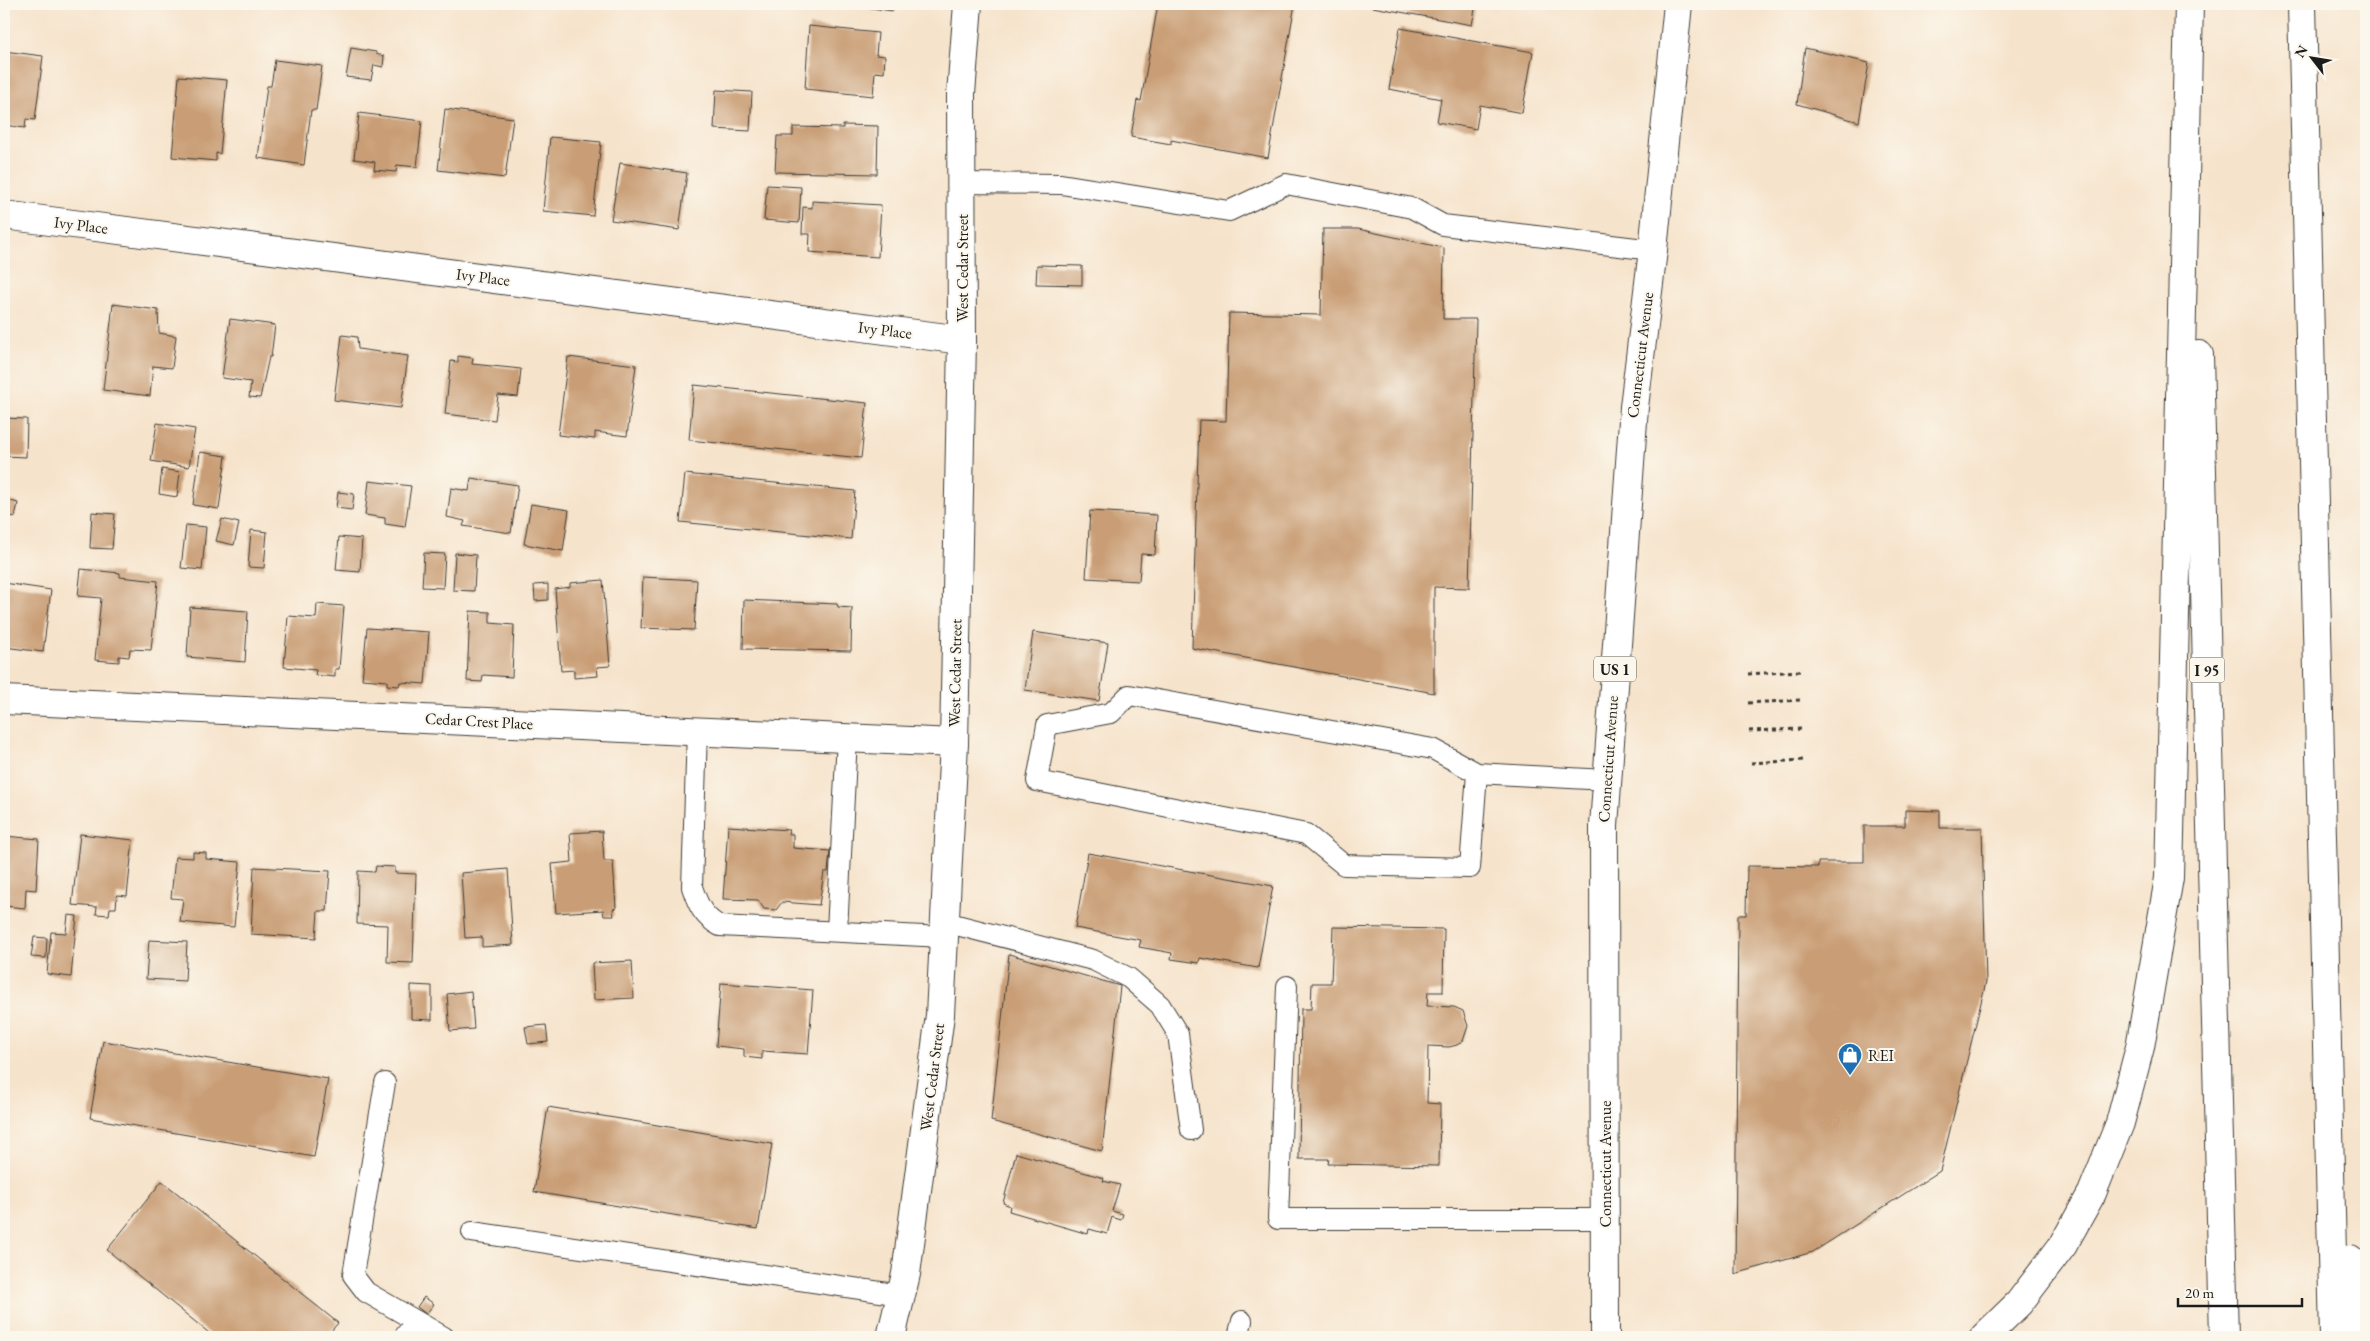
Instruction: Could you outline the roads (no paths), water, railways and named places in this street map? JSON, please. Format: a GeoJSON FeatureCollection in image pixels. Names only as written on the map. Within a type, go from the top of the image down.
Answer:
{"type":"FeatureCollection","features":[{"type":"Feature","properties":{"kind":"main road","name":"West Cedar Street"},"geometry":{"type":"LineString","coordinates":[[891,1337],[906,1274],[940,1015],[954,743],[962,340],[961,94],[968,4]]}},
{"type":"Feature","properties":{"kind":"main road","name":"Connecticut Avenue"},"geometry":{"type":"LineString","coordinates":[[1605,1337],[1604,826],[1634,407],[1653,250],[1678,4]]}},
{"type":"Feature","properties":{"kind":"main road"},"geometry":{"type":"LineString","coordinates":[[1984,1337],[2019,1303],[2063,1245],[2092,1193],[2120,1123],[2140,1047],[2169,878],[2190,4]]}},
{"type":"Feature","properties":{"kind":"main road","name":"I 95"},"geometry":{"type":"LineString","coordinates":[[2190,4],[2224,1337]]}},
{"type":"Feature","properties":{"kind":"main road"},"geometry":{"type":"LineString","coordinates":[[2302,4],[2334,1337]]}},
{"type":"Feature","properties":{"kind":"main road","name":"Ivy Place"},"geometry":{"type":"LineString","coordinates":[[4,215],[962,340]]}},
{"type":"Feature","properties":{"kind":"main road","name":"Cedar Crest Place"},"geometry":{"type":"LineString","coordinates":[[4,700],[954,743]]}},
{"type":"Feature","properties":{"kind":"main road"},"geometry":{"type":"LineString","coordinates":[[2324,912],[2355,1337]]}},
{"type":"Feature","properties":{"kind":"lane"},"geometry":{"type":"LineString","coordinates":[[962,183],[1061,184],[1229,210],[1286,184],[1412,208],[1443,225],[1653,250]]}},
{"type":"Feature","properties":{"kind":"lane"},"geometry":{"type":"LineString","coordinates":[[1477,773],[1470,868],[1344,865],[1306,834],[1037,781],[1047,725],[1110,713],[1129,695],[1433,749],[1477,773],[1607,780]]}},
{"type":"Feature","properties":{"kind":"lane"},"geometry":{"type":"LineString","coordinates":[[697,731],[692,887],[698,906],[708,920],[720,926],[838,931],[944,929],[1093,960],[1129,978],[1160,1005],[1178,1034],[1191,1130]]}},
{"type":"Feature","properties":{"kind":"lane"},"geometry":{"type":"LineString","coordinates":[[838,931],[848,738]]}},
{"type":"Feature","properties":{"kind":"lane"},"geometry":{"type":"LineString","coordinates":[[1287,986],[1278,1219],[1605,1219]]}},
{"type":"Feature","properties":{"kind":"lane"},"geometry":{"type":"LineString","coordinates":[[385,1083],[353,1275],[366,1292],[444,1337]]}},
{"type":"Feature","properties":{"kind":"lane"},"geometry":{"type":"LineString","coordinates":[[472,1232],[901,1295]]}},
{"type":"Feature","properties":{"kind":"lane"},"geometry":{"type":"LineString","coordinates":[[404,1337],[416,1321]]}},
{"type":"Feature","properties":{"kind":"place","name":"REI"},"geometry":{"type":"Point","coordinates":[1850,1076]}}]}
